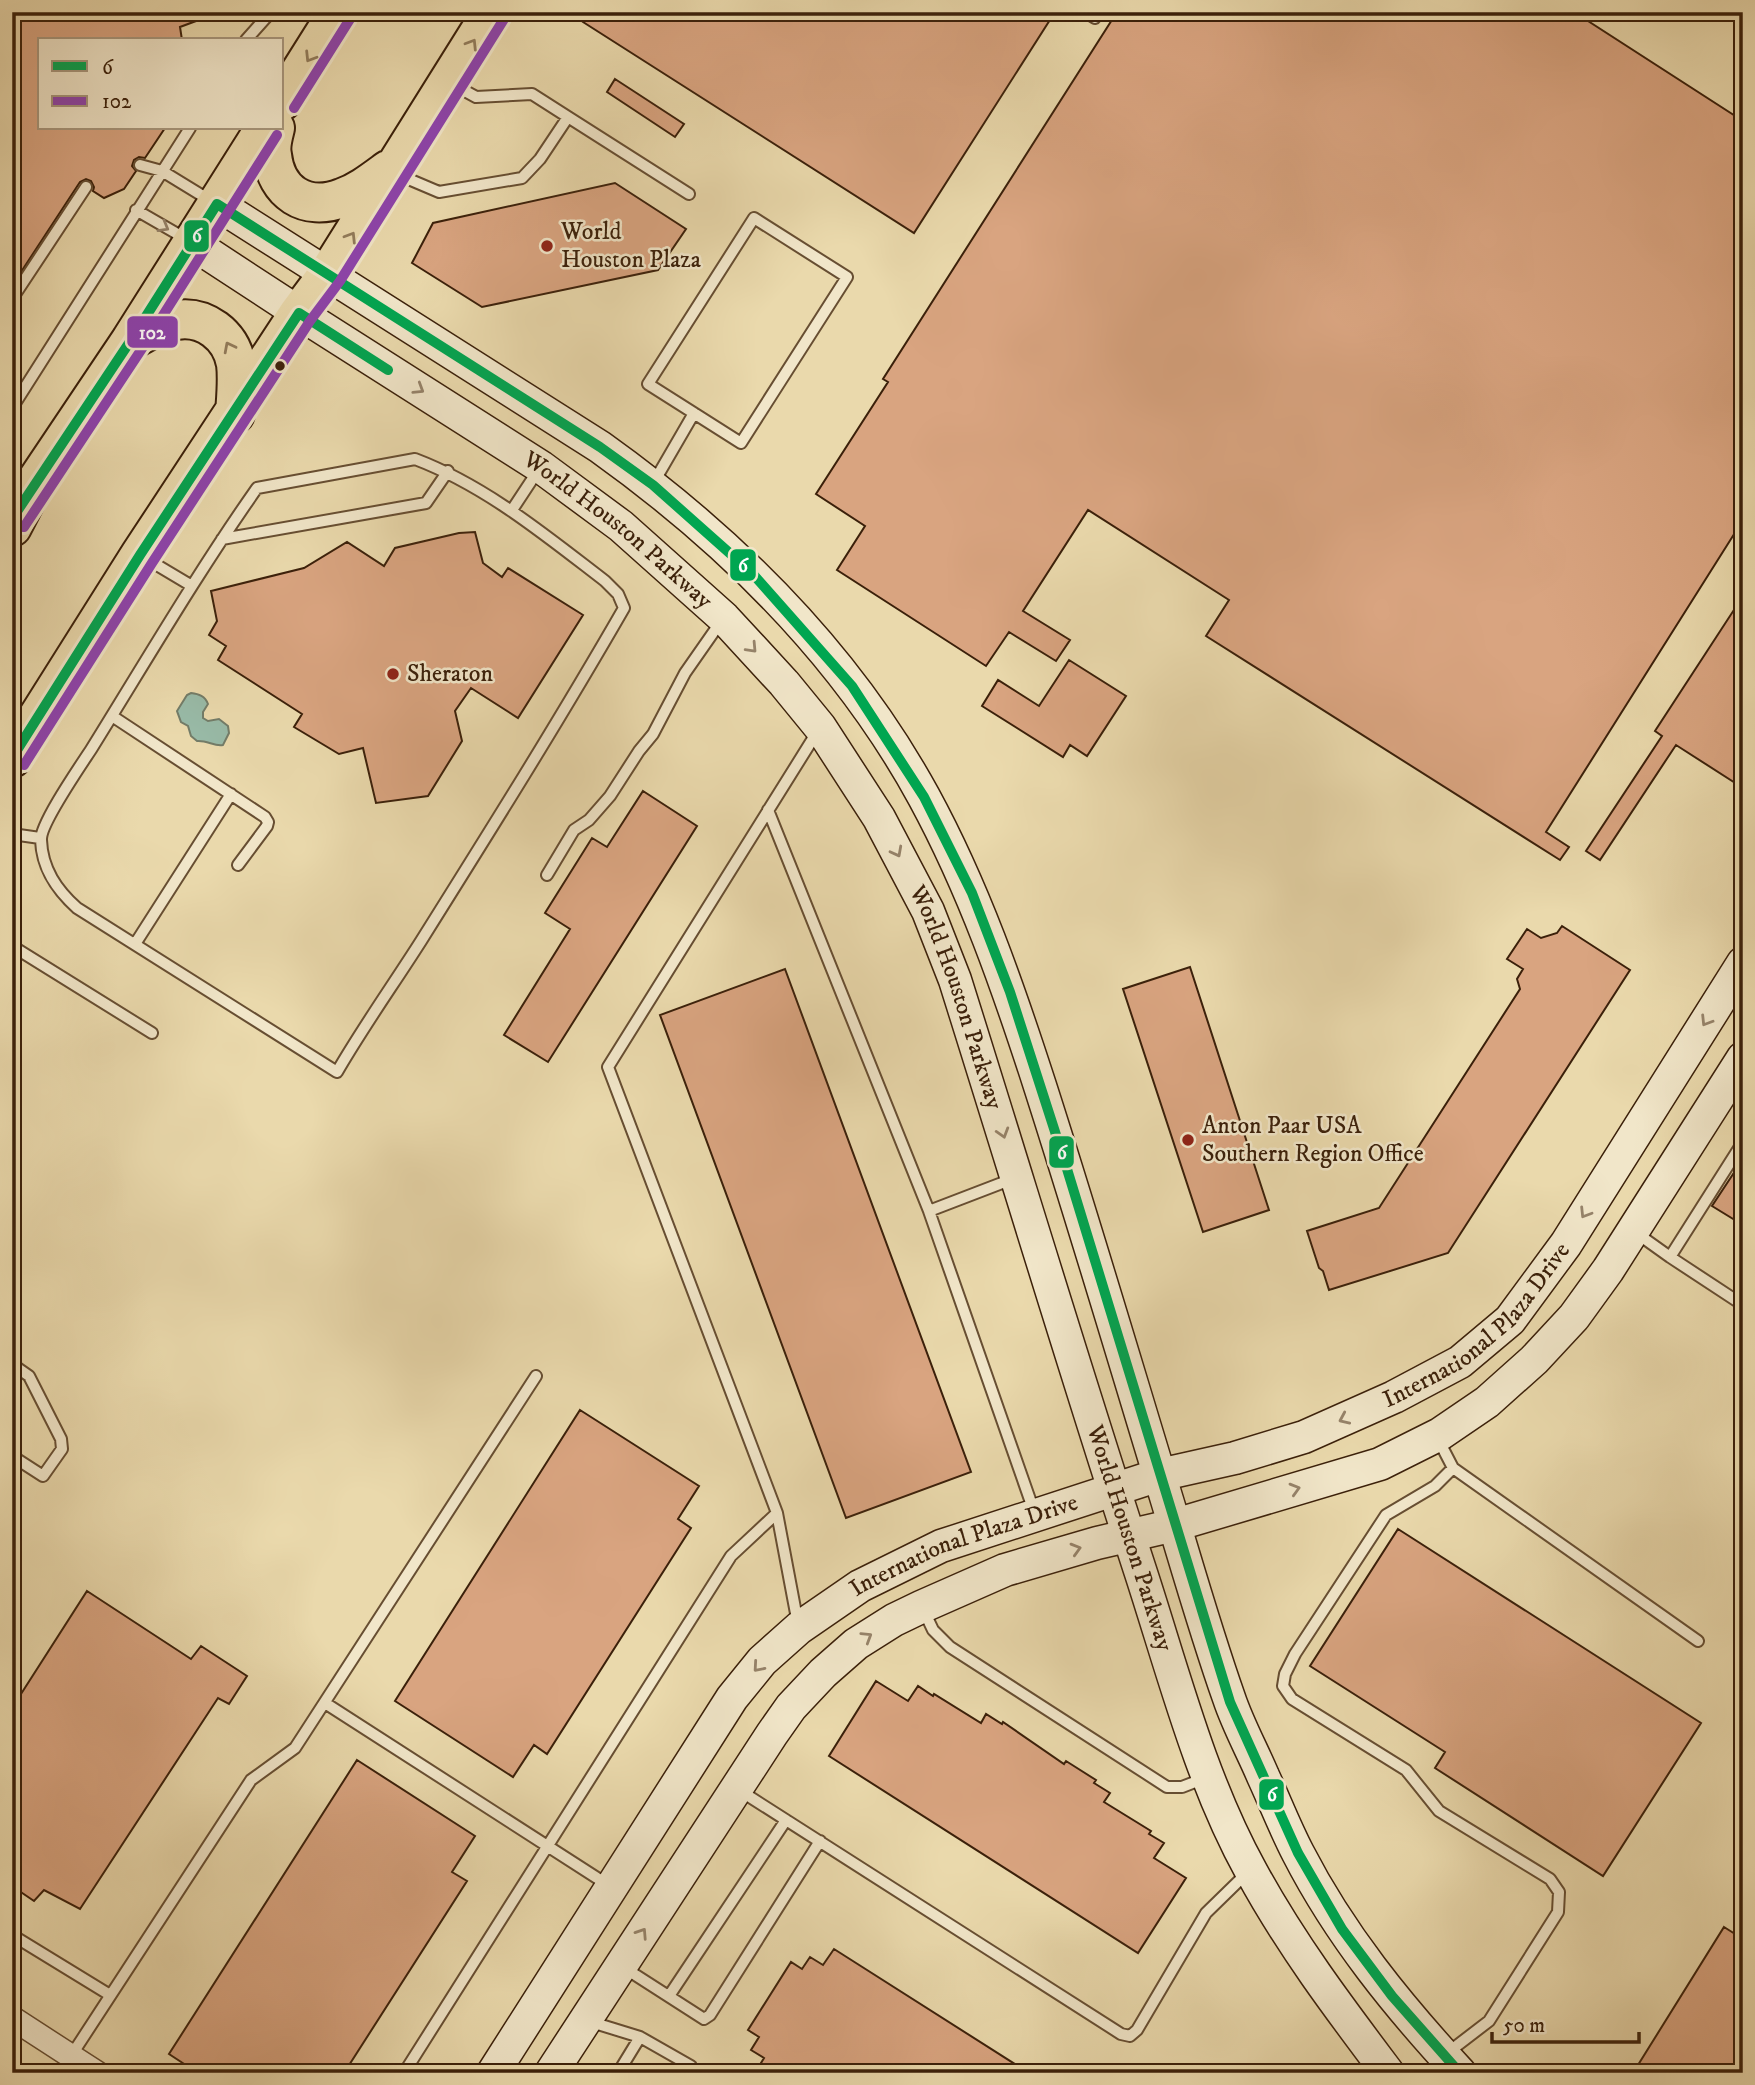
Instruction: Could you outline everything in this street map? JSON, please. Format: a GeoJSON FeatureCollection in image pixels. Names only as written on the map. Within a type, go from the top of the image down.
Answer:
{"type":"FeatureCollection","features":[{"type":"Feature","properties":{"kind":"highway"},"geometry":{"type":"LineString","coordinates":[[284,98],[338,12]]}},
{"type":"Feature","properties":{"kind":"highway"},"geometry":{"type":"LineString","coordinates":[[12,758],[140,555],[299,313],[328,274],[492,12]]}},
{"type":"Feature","properties":{"kind":"highway"},"geometry":{"type":"LineString","coordinates":[[12,527],[28,483],[131,341],[264,130]]}},
{"type":"Feature","properties":{"kind":"highway"},"geometry":{"type":"LineString","coordinates":[[275,130],[271,152],[276,176],[281,186],[300,199],[323,202],[339,199],[358,191],[397,164]]}},
{"type":"Feature","properties":{"kind":"highway"},"geometry":{"type":"LineString","coordinates":[[131,341],[174,320],[195,319],[212,327],[225,339],[236,362],[234,414]]}},
{"type":"Feature","properties":{"kind":"street","name":"World Houston Parkway"},"geometry":{"type":"LineString","coordinates":[[216,204],[589,440],[653,485],[752,573],[852,686],[924,797],[972,893],[1010,992],[1230,1702],[1298,1853],[1342,1929],[1392,1996],[1452,2064]]}},
{"type":"Feature","properties":{"kind":"street","name":"World Houston Parkway"},"geometry":{"type":"LineString","coordinates":[[192,243],[541,467],[621,526],[724,618],[820,727],[879,818],[928,911],[955,980],[1114,1489],[1214,1794],[1250,1870],[1293,1942],[1388,2073]]}},
{"type":"Feature","properties":{"kind":"street"},"geometry":{"type":"LineString","coordinates":[[621,526],[653,485]]}},
{"type":"Feature","properties":{"kind":"street"},"geometry":{"type":"LineString","coordinates":[[879,818],[924,797]]}},
{"type":"Feature","properties":{"kind":"street","name":"International Plaza Drive"},"geometry":{"type":"LineString","coordinates":[[493,2073],[732,1699],[762,1661],[799,1628],[860,1586],[941,1546],[1159,1475],[1235,1458],[1304,1437],[1394,1397],[1460,1362],[1510,1320],[1566,1244],[1743,963]]}},
{"type":"Feature","properties":{"kind":"street","name":"International Plaza Drive"},"geometry":{"type":"LineString","coordinates":[[551,2073],[791,1707],[856,1644],[894,1620],[1004,1570],[1175,1525],[1380,1464],[1436,1436],[1487,1402],[1535,1360],[1574,1317],[1633,1231],[1743,1058]]}},
{"type":"Feature","properties":{"kind":"street"},"geometry":{"type":"LineString","coordinates":[[1653,1106],[1695,1132]]}},
{"type":"Feature","properties":{"kind":"street"},"geometry":{"type":"LineString","coordinates":[[1017,1177],[1067,1170]]}},
{"type":"Feature","properties":{"kind":"street"},"geometry":{"type":"LineString","coordinates":[[1460,1362],[1487,1402]]}},
{"type":"Feature","properties":{"kind":"street"},"geometry":{"type":"LineString","coordinates":[[799,1628],[823,1674]]}},
{"type":"Feature","properties":{"kind":"street"},"geometry":{"type":"LineString","coordinates":[[1250,1870],[1298,1853]]}},
{"type":"Feature","properties":{"kind":"street"},"geometry":{"type":"LineString","coordinates":[[578,1939],[620,1966]]}},
{"type":"Feature","properties":{"kind":"street"},"geometry":{"type":"LineString","coordinates":[[12,2018],[97,2073]]}},
{"type":"Feature","properties":{"kind":"lane"},"geometry":{"type":"LineString","coordinates":[[248,38],[271,12]]}},
{"type":"Feature","properties":{"kind":"lane"},"geometry":{"type":"LineString","coordinates":[[449,82],[477,97],[532,94],[689,194]]}},
{"type":"Feature","properties":{"kind":"lane"},"geometry":{"type":"LineString","coordinates":[[397,164],[406,178],[439,192],[522,178],[540,159],[568,117]]}},
{"type":"Feature","properties":{"kind":"lane"},"geometry":{"type":"LineString","coordinates":[[14,403],[189,130]]}},
{"type":"Feature","properties":{"kind":"lane"},"geometry":{"type":"LineString","coordinates":[[140,165],[162,171],[216,204]]}},
{"type":"Feature","properties":{"kind":"lane"},"geometry":{"type":"LineString","coordinates":[[12,299],[86,187]]}},
{"type":"Feature","properties":{"kind":"lane","name":"World Houston Parkway"},"geometry":{"type":"LineString","coordinates":[[136,210],[192,243]]}},
{"type":"Feature","properties":{"kind":"lane"},"geometry":{"type":"LineString","coordinates":[[754,218],[847,277],[741,443],[694,414],[648,384],[754,218]]}},
{"type":"Feature","properties":{"kind":"lane"},"geometry":{"type":"LineString","coordinates":[[653,485],[694,414]]}},
{"type":"Feature","properties":{"kind":"lane"},"geometry":{"type":"LineString","coordinates":[[415,459],[448,471],[512,510],[605,580],[618,594],[624,608],[536,757],[402,970],[367,1020],[337,1072],[77,908],[61,893],[48,873],[40,838],[50,816],[192,586],[257,488],[415,459]]}},
{"type":"Feature","properties":{"kind":"lane"},"geometry":{"type":"LineString","coordinates":[[512,510],[541,467]]}},
{"type":"Feature","properties":{"kind":"lane"},"geometry":{"type":"LineString","coordinates":[[222,538],[426,503],[448,471]]}},
{"type":"Feature","properties":{"kind":"lane"},"geometry":{"type":"LineString","coordinates":[[140,555],[192,586]]}},
{"type":"Feature","properties":{"kind":"lane"},"geometry":{"type":"LineString","coordinates":[[547,875],[574,830],[589,820],[610,796],[653,734],[685,673],[724,618]]}},
{"type":"Feature","properties":{"kind":"lane"},"geometry":{"type":"LineString","coordinates":[[112,716],[265,817],[268,822],[238,865]]}},
{"type":"Feature","properties":{"kind":"lane"},"geometry":{"type":"LineString","coordinates":[[799,1628],[777,1513],[608,1066],[820,727]]}},
{"type":"Feature","properties":{"kind":"lane"},"geometry":{"type":"LineString","coordinates":[[135,944],[231,794]]}},
{"type":"Feature","properties":{"kind":"lane"},"geometry":{"type":"LineString","coordinates":[[768,810],[929,1211],[1035,1514]]}},
{"type":"Feature","properties":{"kind":"lane"},"geometry":{"type":"LineString","coordinates":[[12,834],[40,838]]}},
{"type":"Feature","properties":{"kind":"lane"},"geometry":{"type":"LineString","coordinates":[[12,946],[152,1033]]}},
{"type":"Feature","properties":{"kind":"lane"},"geometry":{"type":"LineString","coordinates":[[1670,1257],[1743,1142]]}},
{"type":"Feature","properties":{"kind":"lane"},"geometry":{"type":"LineString","coordinates":[[929,1211],[1017,1177]]}},
{"type":"Feature","properties":{"kind":"lane"},"geometry":{"type":"LineString","coordinates":[[1633,1231],[1743,1306]]}},
{"type":"Feature","properties":{"kind":"lane"},"geometry":{"type":"LineString","coordinates":[[12,1380],[16,1366],[29,1376],[61,1439],[62,1449],[43,1476],[12,1456]]}},
{"type":"Feature","properties":{"kind":"lane"},"geometry":{"type":"LineString","coordinates":[[71,2056],[251,1780],[295,1748],[536,1376]]}},
{"type":"Feature","properties":{"kind":"lane"},"geometry":{"type":"LineString","coordinates":[[1436,1436],[1453,1468],[1698,1641]]}},
{"type":"Feature","properties":{"kind":"lane"},"geometry":{"type":"LineString","coordinates":[[1452,2064],[1489,2021],[1558,1912],[1559,1892],[1550,1879],[1439,1811],[1406,1770],[1292,1699],[1283,1686],[1285,1674],[1295,1654],[1386,1515],[1435,1486],[1453,1468]]}},
{"type":"Feature","properties":{"kind":"lane"},"geometry":{"type":"LineString","coordinates":[[404,2073],[731,1556],[777,1513]]}},
{"type":"Feature","properties":{"kind":"lane"},"geometry":{"type":"LineString","coordinates":[[921,1607],[933,1630],[950,1647],[1167,1787],[1182,1787],[1208,1777]]}},
{"type":"Feature","properties":{"kind":"lane"},"geometry":{"type":"LineString","coordinates":[[325,1703],[612,1887]]}},
{"type":"Feature","properties":{"kind":"lane"},"geometry":{"type":"LineString","coordinates":[[736,1788],[1109,2027],[1130,2036],[1137,2031],[1206,1913],[1250,1870]]}},
{"type":"Feature","properties":{"kind":"lane"},"geometry":{"type":"LineString","coordinates":[[668,1996],[786,1819]]}},
{"type":"Feature","properties":{"kind":"lane"},"geometry":{"type":"LineString","coordinates":[[620,1966],[704,2019],[710,2015],[820,1841]]}},
{"type":"Feature","properties":{"kind":"lane"},"geometry":{"type":"LineString","coordinates":[[12,1935],[110,1996]]}},
{"type":"Feature","properties":{"kind":"lane"},"geometry":{"type":"LineString","coordinates":[[585,2020],[640,2037],[689,2069],[702,2073]]}},
{"type":"Feature","properties":{"kind":"lane"},"geometry":{"type":"LineString","coordinates":[[618,2073],[640,2037]]}},
{"type":"Feature","properties":{"kind":"shaded area"},"geometry":{"type":"Polygon","coordinates":[[[191,693],[207,701],[203,718],[208,721],[219,719],[228,726],[229,733],[223,745],[197,741],[191,736],[188,726],[181,722],[177,711],[191,693]]]}},
{"type":"Feature","properties":{"kind":"building"},"geometry":{"type":"Polygon","coordinates":[[[12,12],[215,12],[180,27],[182,38],[38,38],[38,130],[164,130],[145,158],[134,160],[132,166],[136,171],[124,189],[104,198],[93,191],[91,181],[86,179],[80,182],[21,272],[12,266],[12,12]]]}},
{"type":"Feature","properties":{"kind":"building"},"geometry":{"type":"Polygon","coordinates":[[[589,12],[1055,12],[914,233],[583,22],[589,12]]]}},
{"type":"Feature","properties":{"kind":"building"},"geometry":{"type":"Polygon","coordinates":[[[1117,12],[1574,12],[1743,121],[1743,520],[1546,832],[1569,847],[1560,860],[1206,636],[1229,600],[1088,510],[1023,611],[1070,640],[1056,661],[1009,632],[986,666],[837,570],[865,526],[816,494],[888,382],[883,379],[1117,12]]]}},
{"type":"Feature","properties":{"kind":"building"},"geometry":{"type":"Polygon","coordinates":[[[615,79],[684,124],[675,137],[607,92],[615,79]]]}},
{"type":"Feature","properties":{"kind":"building","name":"World Houston Plaza"},"geometry":{"type":"Polygon","coordinates":[[[615,183],[686,229],[658,270],[482,307],[412,263],[433,223],[615,183]]]}},
{"type":"Feature","properties":{"kind":"building","name":"Sheraton"},"geometry":{"type":"Polygon","coordinates":[[[475,532],[483,563],[502,577],[508,568],[583,615],[518,718],[471,688],[455,711],[462,741],[428,796],[376,803],[363,748],[339,754],[294,727],[302,714],[218,660],[226,646],[209,635],[217,621],[211,591],[304,568],[347,542],[384,566],[395,548],[459,533],[475,532]]]}},
{"type":"Feature","properties":{"kind":"building"},"geometry":{"type":"Polygon","coordinates":[[[1743,596],[1743,788],[1676,745],[1600,860],[1586,851],[1662,736],[1655,731],[1743,596]]]}},
{"type":"Feature","properties":{"kind":"building"},"geometry":{"type":"Polygon","coordinates":[[[1069,660],[1126,696],[1087,756],[1070,745],[1063,757],[982,706],[998,680],[1039,706],[1069,660]]]}},
{"type":"Feature","properties":{"kind":"building"},"geometry":{"type":"Polygon","coordinates":[[[643,791],[697,826],[548,1062],[504,1035],[570,929],[545,913],[592,838],[607,847],[643,791]]]}},
{"type":"Feature","properties":{"kind":"building"},"geometry":{"type":"Polygon","coordinates":[[[1562,926],[1630,970],[1448,1253],[1329,1290],[1307,1231],[1379,1208],[1520,989],[1517,979],[1523,969],[1507,959],[1527,929],[1541,938],[1557,933],[1562,926]]]}},
{"type":"Feature","properties":{"kind":"building"},"geometry":{"type":"Polygon","coordinates":[[[1190,967],[1269,1210],[1203,1232],[1123,989],[1190,967]]]}},
{"type":"Feature","properties":{"kind":"building"},"geometry":{"type":"Polygon","coordinates":[[[785,969],[971,1472],[846,1518],[660,1015],[785,969]]]}},
{"type":"Feature","properties":{"kind":"building"},"geometry":{"type":"Polygon","coordinates":[[[1743,1159],[1743,1225],[1712,1206],[1743,1159]]]}},
{"type":"Feature","properties":{"kind":"building"},"geometry":{"type":"Polygon","coordinates":[[[580,1410],[699,1486],[678,1519],[691,1528],[547,1754],[534,1745],[513,1777],[395,1701],[580,1410]]]}},
{"type":"Feature","properties":{"kind":"building"},"geometry":{"type":"Polygon","coordinates":[[[1398,1529],[1701,1723],[1603,1876],[1435,1768],[1445,1752],[1310,1666],[1398,1529]]]}},
{"type":"Feature","properties":{"kind":"building"},"geometry":{"type":"Polygon","coordinates":[[[87,1591],[191,1659],[201,1646],[247,1676],[229,1704],[218,1698],[80,1909],[44,1890],[34,1901],[12,1886],[12,1708],[87,1591]]]}},
{"type":"Feature","properties":{"kind":"building"},"geometry":{"type":"Polygon","coordinates":[[[876,1681],[908,1701],[918,1686],[981,1723],[986,1714],[1002,1724],[1003,1722],[1064,1764],[1066,1761],[1096,1780],[1094,1783],[1110,1793],[1104,1802],[1151,1831],[1149,1834],[1164,1843],[1154,1858],[1186,1878],[1138,1953],[829,1756],[876,1681]]]}},
{"type":"Feature","properties":{"kind":"building"},"geometry":{"type":"Polygon","coordinates":[[[357,1760],[475,1836],[452,1872],[467,1881],[344,2073],[198,2073],[169,2054],[357,1760]]]}},
{"type":"Feature","properties":{"kind":"building"},"geometry":{"type":"Polygon","coordinates":[[[1724,1927],[1743,1939],[1743,2073],[1633,2073],[1724,1927]]]}},
{"type":"Feature","properties":{"kind":"building"},"geometry":{"type":"Polygon","coordinates":[[[834,1949],[1029,2073],[755,2073],[764,2058],[751,2050],[759,2037],[748,2030],[791,1962],[802,1969],[810,1957],[823,1965],[834,1949]]]}},
{"type":"Feature","properties":{"kind":"transit line","name":"102"},"geometry":{"type":"LineString","coordinates":[[294,108],[350,19]]}},
{"type":"Feature","properties":{"kind":"transit line","name":"102"},"geometry":{"type":"LineString","coordinates":[[24,765],[152,563],[310,321],[340,281],[504,19]]}},
{"type":"Feature","properties":{"kind":"transit line","name":"102"},"geometry":{"type":"LineString","coordinates":[[24,527],[143,347],[277,135]]}},
{"type":"Feature","properties":{"kind":"transit line","name":"6"},"geometry":{"type":"LineString","coordinates":[[12,519],[131,340],[217,204],[600,447],[653,485],[752,573],[852,686],[924,797],[972,893],[1010,992],[1067,1169],[1230,1702],[1298,1853],[1342,1929],[1392,1996],[1460,2073]]}},
{"type":"Feature","properties":{"kind":"transit line","name":"6"},"geometry":{"type":"LineString","coordinates":[[12,758],[140,555],[299,313],[388,370]]}},
{"type":"Feature","properties":{"kind":"place","name":"World Houston Plaza"},"geometry":{"type":"Point","coordinates":[547,246]}},
{"type":"Feature","properties":{"kind":"place","name":"Sheraton"},"geometry":{"type":"Point","coordinates":[393,674]}},
{"type":"Feature","properties":{"kind":"place","name":"Anton Paar USA Southern Region Office"},"geometry":{"type":"Point","coordinates":[1188,1140]}}]}
